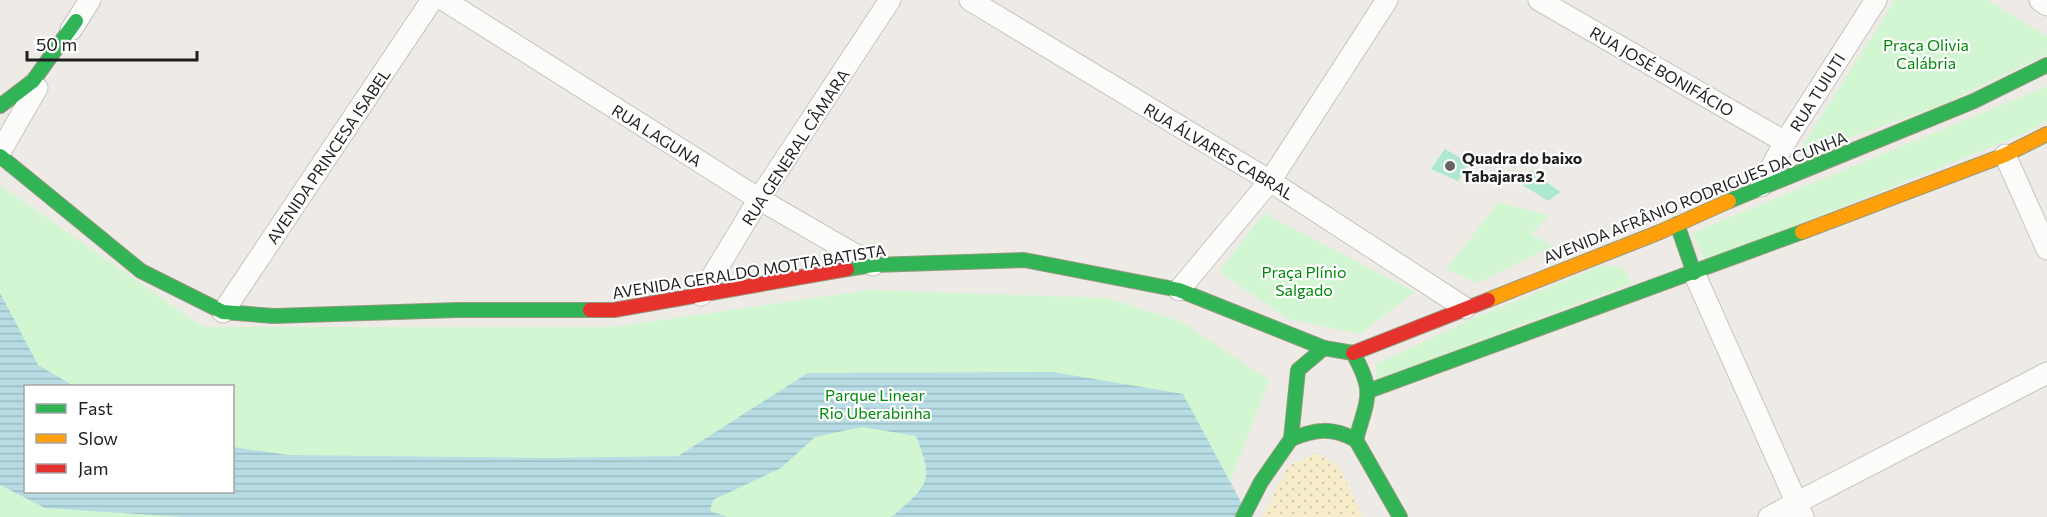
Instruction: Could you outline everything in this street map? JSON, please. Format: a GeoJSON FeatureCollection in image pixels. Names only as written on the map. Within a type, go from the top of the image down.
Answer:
{"type":"FeatureCollection","features":[{"type":"Feature","properties":{"kind":"main road"},"geometry":{"type":"LineString","coordinates":[[0,106],[11,102],[38,74],[76,21]]}},
{"type":"Feature","properties":{"kind":"main road","name":"AVENIDA AFRÂNIO RODRIGUES DA CUNHA"},"geometry":{"type":"LineString","coordinates":[[1353,353],[1660,232],[1761,186],[1974,101],[2047,65]]}},
{"type":"Feature","properties":{"kind":"main road"},"geometry":{"type":"LineString","coordinates":[[1371,390],[2005,156],[2047,134]]}},
{"type":"Feature","properties":{"kind":"main road","name":"AVENIDA GERALDO MOTTA BATISTA"},"geometry":{"type":"LineString","coordinates":[[0,154],[141,271],[223,312],[274,316],[458,310],[614,310],[873,265],[1024,260],[1179,290],[1324,348],[1353,353]]}},
{"type":"Feature","properties":{"kind":"main road"},"geometry":{"type":"LineString","coordinates":[[1677,224],[1683,274]]}},
{"type":"Feature","properties":{"kind":"main road"},"geometry":{"type":"LineString","coordinates":[[1660,232],[1667,249]]}},
{"type":"Feature","properties":{"kind":"main road"},"geometry":{"type":"LineString","coordinates":[[1243,517],[1261,482],[1291,439],[1298,370],[1324,348]]}},
{"type":"Feature","properties":{"kind":"main road"},"geometry":{"type":"LineString","coordinates":[[1353,353],[1368,379],[1371,390],[1356,440]]}},
{"type":"Feature","properties":{"kind":"main road"},"geometry":{"type":"LineString","coordinates":[[1291,439],[1315,429],[1326,428],[1339,430],[1356,440],[1400,517]]}},
{"type":"Feature","properties":{"kind":"street"},"geometry":{"type":"LineString","coordinates":[[0,154],[90,0]]}},
{"type":"Feature","properties":{"kind":"street","name":"AVENIDA PRINCESA ISABEL"},"geometry":{"type":"LineString","coordinates":[[223,312],[432,0]]}},
{"type":"Feature","properties":{"kind":"street","name":"RUA LAGUNA"},"geometry":{"type":"LineString","coordinates":[[444,0],[759,199],[873,265]]}},
{"type":"Feature","properties":{"kind":"street","name":"RUA GENERAL CÂMARA"},"geometry":{"type":"LineString","coordinates":[[701,295],[759,199],[890,0]]}},
{"type":"Feature","properties":{"kind":"street","name":"RUA ÁLVARES CABRAL"},"geometry":{"type":"LineString","coordinates":[[970,0],[1270,181],[1465,308]]}},
{"type":"Feature","properties":{"kind":"street"},"geometry":{"type":"LineString","coordinates":[[1179,290],[1270,181],[1387,0]]}},
{"type":"Feature","properties":{"kind":"street","name":"RUA JOSÉ BONIFÁCIO"},"geometry":{"type":"LineString","coordinates":[[1539,0],[1785,142]]}},
{"type":"Feature","properties":{"kind":"street","name":"RUA TUIUTI"},"geometry":{"type":"LineString","coordinates":[[1761,186],[1785,142],[1876,0]]}},
{"type":"Feature","properties":{"kind":"street"},"geometry":{"type":"LineString","coordinates":[[2040,0],[2047,5]]}},
{"type":"Feature","properties":{"kind":"street"},"geometry":{"type":"LineString","coordinates":[[2005,156],[2047,249]]}},
{"type":"Feature","properties":{"kind":"street"},"geometry":{"type":"LineString","coordinates":[[1683,274],[1800,510]]}},
{"type":"Feature","properties":{"kind":"street"},"geometry":{"type":"LineString","coordinates":[[1769,517],[1800,510],[2047,373]]}},
{"type":"Feature","properties":{"kind":"sand"},"geometry":{"type":"Polygon","coordinates":[[[1318,453],[1338,465],[1363,517],[1262,517],[1288,466],[1318,453]]]}},
{"type":"Feature","properties":{"kind":"green space","name":"Praça Olivia Calábria"},"geometry":{"type":"Polygon","coordinates":[[[1895,0],[1987,0],[2047,36],[2047,54],[1943,105],[1796,156],[1895,0]]]}},
{"type":"Feature","properties":{"kind":"green space"},"geometry":{"type":"Polygon","coordinates":[[[2047,86],[2047,121],[2023,134],[1706,262],[1692,233],[2047,86]]]}},
{"type":"Feature","properties":{"kind":"green space","name":"Quadra do baixo Tabajaras 2"},"geometry":{"type":"Polygon","coordinates":[[[1445,149],[1469,163],[1458,181],[1431,169],[1445,149]]]}},
{"type":"Feature","properties":{"kind":"green space"},"geometry":{"type":"Polygon","coordinates":[[[1531,170],[1560,192],[1548,201],[1523,185],[1531,170]]]}},
{"type":"Feature","properties":{"kind":"green space","name":"Parque Linear Rio Uberabinha"},"geometry":{"type":"Polygon","coordinates":[[[0,185],[203,327],[613,327],[869,290],[1108,298],[1182,322],[1269,380],[1217,517],[0,517],[0,185]]]}},
{"type":"Feature","properties":{"kind":"green space"},"geometry":{"type":"Polygon","coordinates":[[[1499,202],[1549,216],[1531,234],[1553,246],[1478,283],[1446,269],[1499,202]]]}},
{"type":"Feature","properties":{"kind":"green space","name":"Praça Plínio Salgado"},"geometry":{"type":"Polygon","coordinates":[[[1264,213],[1415,292],[1360,334],[1288,319],[1219,272],[1264,213]]]}},
{"type":"Feature","properties":{"kind":"green space"},"geometry":{"type":"Polygon","coordinates":[[[1603,265],[1622,267],[1632,283],[1377,380],[1376,364],[1470,320],[1603,265]]]}},
{"type":"Feature","properties":{"kind":"water"},"geometry":{"type":"Polygon","coordinates":[[[0,293],[38,365],[72,385],[24,385],[24,493],[234,493],[234,447],[288,455],[547,458],[678,456],[808,373],[1053,372],[1183,394],[1249,517],[889,517],[893,516],[921,489],[925,481],[922,451],[916,436],[862,427],[815,437],[781,468],[713,500],[710,511],[728,517],[183,517],[45,508],[0,485],[0,293]]]}},
{"type":"Feature","properties":{"kind":"traffic: fast"},"geometry":{"type":"LineString","coordinates":[[0,106],[33,81],[76,21]]}},
{"type":"Feature","properties":{"kind":"traffic: fast"},"geometry":{"type":"LineString","coordinates":[[1729,201],[1974,101],[2047,65]]}},
{"type":"Feature","properties":{"kind":"traffic: fast"},"geometry":{"type":"LineString","coordinates":[[0,156],[141,271],[223,312],[274,316],[458,310],[590,310]]}},
{"type":"Feature","properties":{"kind":"traffic: fast"},"geometry":{"type":"LineString","coordinates":[[1677,224],[1694,273]]}},
{"type":"Feature","properties":{"kind":"traffic: fast"},"geometry":{"type":"LineString","coordinates":[[1371,390],[1802,232]]}},
{"type":"Feature","properties":{"kind":"traffic: fast"},"geometry":{"type":"LineString","coordinates":[[847,269],[873,265],[1024,260],[1179,290],[1324,348]]}},
{"type":"Feature","properties":{"kind":"traffic: fast"},"geometry":{"type":"LineString","coordinates":[[1291,439],[1298,370],[1324,348],[1353,353],[1365,378],[1366,405],[1356,440]]}},
{"type":"Feature","properties":{"kind":"traffic: fast"},"geometry":{"type":"LineString","coordinates":[[1291,439],[1316,431],[1331,431],[1356,440]]}},
{"type":"Feature","properties":{"kind":"traffic: fast"},"geometry":{"type":"LineString","coordinates":[[1243,517],[1261,482],[1291,439]]}},
{"type":"Feature","properties":{"kind":"traffic: fast"},"geometry":{"type":"LineString","coordinates":[[1356,440],[1400,517]]}},
{"type":"Feature","properties":{"kind":"traffic: slow"},"geometry":{"type":"LineString","coordinates":[[1802,232],[2005,155],[2047,134]]}},
{"type":"Feature","properties":{"kind":"traffic: slow"},"geometry":{"type":"LineString","coordinates":[[1488,300],[1660,232],[1729,201]]}},
{"type":"Feature","properties":{"kind":"traffic: jam"},"geometry":{"type":"LineString","coordinates":[[590,310],[614,310],[847,269]]}},
{"type":"Feature","properties":{"kind":"traffic: jam"},"geometry":{"type":"LineString","coordinates":[[1353,353],[1488,300]]}},
{"type":"Feature","properties":{"kind":"place","name":"Quadra do baixo Tabajaras 2"},"geometry":{"type":"Point","coordinates":[1450,166]}}]}
